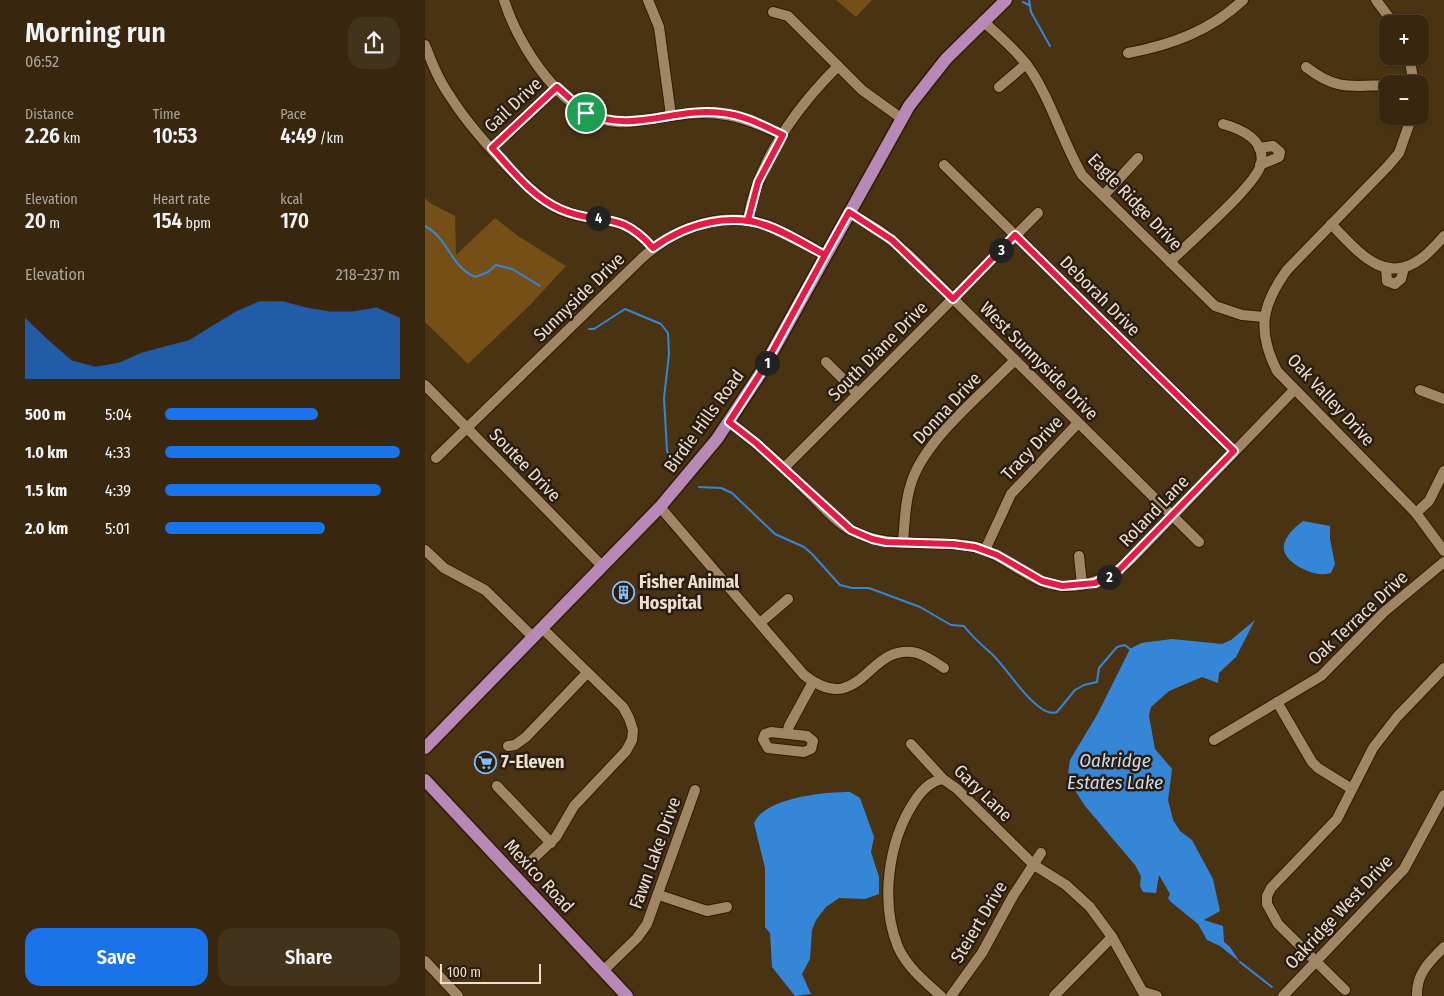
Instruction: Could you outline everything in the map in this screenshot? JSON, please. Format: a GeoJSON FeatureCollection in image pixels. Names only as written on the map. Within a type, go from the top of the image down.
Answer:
{"type":"FeatureCollection","features":[{"type":"Feature","properties":{"kind":"main road","name":"Birdie Hills Road"},"geometry":{"type":"LineString","coordinates":[[425,748],[660,507],[691,472],[729,422],[760,374],[901,118],[935,72],[1005,0]]}},
{"type":"Feature","properties":{"kind":"main road","name":"Mexico Road"},"geometry":{"type":"LineString","coordinates":[[425,780],[627,996]]}},
{"type":"Feature","properties":{"kind":"main road"},"geometry":{"type":"LineString","coordinates":[[425,789],[438,794]]}},
{"type":"Feature","properties":{"kind":"street"},"geometry":{"type":"LineString","coordinates":[[504,0],[509,18],[523,45],[557,87],[586,113],[607,121],[631,122],[701,112],[735,115],[783,135]]}},
{"type":"Feature","properties":{"kind":"street"},"geometry":{"type":"LineString","coordinates":[[647,0],[659,28],[671,115]]}},
{"type":"Feature","properties":{"kind":"street"},"geometry":{"type":"LineString","coordinates":[[1376,0],[1387,15]]}},
{"type":"Feature","properties":{"kind":"street"},"geometry":{"type":"LineString","coordinates":[[1128,53],[1162,46],[1192,34],[1215,22],[1236,2]]}},
{"type":"Feature","properties":{"kind":"street"},"geometry":{"type":"LineString","coordinates":[[773,12],[788,16],[875,102],[901,118]]}},
{"type":"Feature","properties":{"kind":"street","name":"Eagle Ridge Drive"},"geometry":{"type":"LineString","coordinates":[[983,21],[1026,64],[1043,90],[1070,154],[1082,175],[1170,262],[1221,309],[1241,315],[1263,317]]}},
{"type":"Feature","properties":{"kind":"street"},"geometry":{"type":"LineString","coordinates":[[425,45],[450,96],[492,148],[536,194],[552,205],[575,214],[610,220],[629,226],[653,248]]}},
{"type":"Feature","properties":{"kind":"street"},"geometry":{"type":"LineString","coordinates":[[999,87],[1026,64]]}},
{"type":"Feature","properties":{"kind":"street"},"geometry":{"type":"LineString","coordinates":[[748,220],[758,182],[783,135],[808,98],[838,66]]}},
{"type":"Feature","properties":{"kind":"street"},"geometry":{"type":"LineString","coordinates":[[1306,67],[1324,81],[1348,86],[1379,84]]}},
{"type":"Feature","properties":{"kind":"street","name":"Gail Drive"},"geometry":{"type":"LineString","coordinates":[[492,148],[557,87]]}},
{"type":"Feature","properties":{"kind":"street"},"geometry":{"type":"LineString","coordinates":[[1223,124],[1241,129],[1255,140],[1259,148],[1260,166]]}},
{"type":"Feature","properties":{"kind":"street","name":"Oak Valley Drive"},"geometry":{"type":"LineString","coordinates":[[1409,125],[1399,153],[1287,270],[1273,289],[1263,317],[1264,333],[1277,371],[1416,513],[1444,551]]}},
{"type":"Feature","properties":{"kind":"street"},"geometry":{"type":"LineString","coordinates":[[1170,262],[1248,184],[1260,166],[1279,157],[1280,152],[1273,146],[1259,148]]}},
{"type":"Feature","properties":{"kind":"street"},"geometry":{"type":"LineString","coordinates":[[1104,195],[1138,158]]}},
{"type":"Feature","properties":{"kind":"street","name":"Deborah Drive"},"geometry":{"type":"LineString","coordinates":[[944,164],[1234,451]]}},
{"type":"Feature","properties":{"kind":"street","name":"West Sunnyside Drive"},"geometry":{"type":"LineString","coordinates":[[849,212],[892,240],[1199,542]]}},
{"type":"Feature","properties":{"kind":"street","name":"South Diane Drive"},"geometry":{"type":"LineString","coordinates":[[785,468],[1037,213]]}},
{"type":"Feature","properties":{"kind":"street","name":"Sunnyside Drive"},"geometry":{"type":"LineString","coordinates":[[436,458],[653,248],[682,230],[711,221],[748,220],[775,228],[825,255]]}},
{"type":"Feature","properties":{"kind":"street"},"geometry":{"type":"LineString","coordinates":[[1331,224],[1359,253],[1374,264],[1386,268],[1404,268],[1422,258],[1444,236]]}},
{"type":"Feature","properties":{"kind":"street"},"geometry":{"type":"LineString","coordinates":[[1386,268],[1387,281],[1395,284],[1401,279],[1404,268]]}},
{"type":"Feature","properties":{"kind":"street","name":"Donna Drive"},"geometry":{"type":"LineString","coordinates":[[903,542],[906,503],[913,478],[924,455],[942,434],[1015,360]]}},
{"type":"Feature","properties":{"kind":"street"},"geometry":{"type":"LineString","coordinates":[[826,362],[858,394]]}},
{"type":"Feature","properties":{"kind":"street","name":"Soutee Drive"},"geometry":{"type":"LineString","coordinates":[[425,385],[602,566]]}},
{"type":"Feature","properties":{"kind":"street","name":"Roland Lane"},"geometry":{"type":"LineString","coordinates":[[729,422],[785,468],[833,516],[851,530],[872,539],[953,544],[985,550],[1042,581],[1062,586],[1082,585],[1107,578],[1119,570],[1294,390]]}},
{"type":"Feature","properties":{"kind":"street"},"geometry":{"type":"LineString","coordinates":[[1420,390],[1444,399]]}},
{"type":"Feature","properties":{"kind":"street","name":"Tracy Drive"},"geometry":{"type":"LineString","coordinates":[[985,550],[1011,494],[1078,423]]}},
{"type":"Feature","properties":{"kind":"street"},"geometry":{"type":"LineString","coordinates":[[1416,513],[1429,501],[1444,471]]}},
{"type":"Feature","properties":{"kind":"street"},"geometry":{"type":"LineString","coordinates":[[660,507],[804,675],[813,682],[824,687],[846,688],[857,684],[878,662],[896,653],[917,653],[945,668]]}},
{"type":"Feature","properties":{"kind":"street"},"geometry":{"type":"LineString","coordinates":[[425,550],[444,568],[485,590],[587,672],[627,713],[633,730],[632,740],[626,751],[574,806],[551,843],[532,860]]}},
{"type":"Feature","properties":{"kind":"street"},"geometry":{"type":"LineString","coordinates":[[1079,556],[1082,585]]}},
{"type":"Feature","properties":{"kind":"street","name":"Oak Terrace Drive"},"geometry":{"type":"LineString","coordinates":[[1214,740],[1321,676],[1384,612],[1444,562]]}},
{"type":"Feature","properties":{"kind":"street"},"geometry":{"type":"LineString","coordinates":[[760,623],[788,599]]}},
{"type":"Feature","properties":{"kind":"street"},"geometry":{"type":"LineString","coordinates":[[1345,990],[1278,924],[1269,911],[1267,896],[1276,880],[1337,819],[1373,748],[1397,717],[1444,668]]}},
{"type":"Feature","properties":{"kind":"street"},"geometry":{"type":"LineString","coordinates":[[508,746],[515,745],[526,737],[587,672]]}},
{"type":"Feature","properties":{"kind":"street"},"geometry":{"type":"LineString","coordinates":[[787,734],[789,726],[813,682]]}},
{"type":"Feature","properties":{"kind":"street"},"geometry":{"type":"LineString","coordinates":[[1277,702],[1318,768],[1352,789]]}},
{"type":"Feature","properties":{"kind":"street","name":"Gary Lane"},"geometry":{"type":"LineString","coordinates":[[911,744],[943,779],[957,789],[1034,865],[1080,897],[1112,937],[1145,994]]}},
{"type":"Feature","properties":{"kind":"street"},"geometry":{"type":"LineString","coordinates":[[941,996],[916,973],[899,948],[891,920],[890,888],[894,849],[903,821],[923,790],[936,780],[943,779]]}},
{"type":"Feature","properties":{"kind":"street"},"geometry":{"type":"LineString","coordinates":[[497,786],[551,843]]}},
{"type":"Feature","properties":{"kind":"street","name":"Fawn Lake Drive"},"geometry":{"type":"LineString","coordinates":[[604,970],[637,938],[647,924],[659,895],[695,790]]}},
{"type":"Feature","properties":{"kind":"street","name":"Oakridge West Drive"},"geometry":{"type":"LineString","coordinates":[[1283,996],[1404,870],[1444,795]]}},
{"type":"Feature","properties":{"kind":"street","name":"Steiert Drive"},"geometry":{"type":"LineString","coordinates":[[951,996],[981,953],[1013,896],[1041,853]]}},
{"type":"Feature","properties":{"kind":"street"},"geometry":{"type":"LineString","coordinates":[[659,895],[707,911],[727,907]]}},
{"type":"Feature","properties":{"kind":"street"},"geometry":{"type":"LineString","coordinates":[[1054,996],[1112,937]]}},
{"type":"Feature","properties":{"kind":"street"},"geometry":{"type":"LineString","coordinates":[[1417,996],[1417,984],[1422,971],[1444,947]]}},
{"type":"Feature","properties":{"kind":"street"},"geometry":{"type":"LineString","coordinates":[[425,961],[458,996]]}},
{"type":"Feature","properties":{"kind":"street"},"geometry":{"type":"LineString","coordinates":[[1145,994],[1157,996]]}},
{"type":"Feature","properties":{"kind":"shaded area"},"geometry":{"type":"Polygon","coordinates":[[[836,0],[872,0],[856,17],[836,0]]]}},
{"type":"Feature","properties":{"kind":"shaded area"},"geometry":{"type":"Polygon","coordinates":[[[425,198],[430,203],[455,216],[456,255],[495,218],[518,236],[566,266],[530,305],[468,364],[425,322],[425,198]]]}},
{"type":"Feature","properties":{"kind":"water"},"geometry":{"type":"Polygon","coordinates":[[[1303,521],[1330,526],[1330,539],[1335,564],[1331,573],[1319,574],[1308,571],[1287,557],[1284,551],[1286,539],[1303,521]]]}},
{"type":"Feature","properties":{"kind":"water","name":"Oakridge Estates Lake"},"geometry":{"type":"Polygon","coordinates":[[[1255,620],[1236,657],[1219,673],[1218,683],[1202,677],[1169,691],[1151,707],[1149,716],[1155,749],[1172,769],[1168,800],[1173,820],[1180,831],[1192,840],[1213,879],[1220,911],[1204,920],[1223,926],[1224,942],[1230,947],[1240,962],[1220,946],[1207,940],[1198,924],[1171,902],[1168,898],[1170,894],[1159,875],[1156,893],[1143,892],[1140,886],[1141,876],[1135,865],[1085,806],[1071,784],[1068,775],[1070,760],[1097,715],[1130,649],[1141,643],[1172,639],[1222,644],[1231,640],[1255,620]]]}},
{"type":"Feature","properties":{"kind":"water"},"geometry":{"type":"Polygon","coordinates":[[[850,792],[860,798],[874,837],[871,852],[879,877],[879,894],[865,899],[839,898],[826,907],[816,920],[812,930],[810,959],[802,974],[811,994],[795,996],[772,967],[770,933],[765,927],[765,868],[754,823],[761,814],[783,802],[812,795],[850,792]]]}},
{"type":"Feature","properties":{"kind":"waterway"},"geometry":{"type":"LineString","coordinates":[[1029,0],[1031,12],[1050,46]]}},
{"type":"Feature","properties":{"kind":"waterway"},"geometry":{"type":"LineString","coordinates":[[1023,2],[1029,5]]}},
{"type":"Feature","properties":{"kind":"waterway"},"geometry":{"type":"LineString","coordinates":[[425,226],[433,231],[460,266],[475,277],[488,272],[496,265],[512,269],[540,286]]}},
{"type":"Feature","properties":{"kind":"waterway"},"geometry":{"type":"LineString","coordinates":[[589,329],[594,329],[625,309],[661,324],[668,333],[669,354],[664,398],[667,451],[675,464]]}},
{"type":"Feature","properties":{"kind":"waterway"},"geometry":{"type":"LineString","coordinates":[[699,487],[721,488],[732,493],[775,534],[804,547],[840,585],[852,588],[869,588],[920,607],[951,625],[964,626],[992,654],[1028,697],[1048,712],[1057,712],[1075,690],[1084,685],[1097,682],[1099,668],[1117,647],[1125,645],[1130,649]]}},
{"type":"Feature","properties":{"kind":"waterway"},"geometry":{"type":"LineString","coordinates":[[1240,962],[1272,987]]}},
{"type":"Feature","properties":{"kind":"place","name":"Fisher Animal Hospital"},"geometry":{"type":"Point","coordinates":[623,592]}},
{"type":"Feature","properties":{"kind":"place","name":"7-Eleven"},"geometry":{"type":"Point","coordinates":[485,762]}},
{"type":"Feature","properties":{"kind":"route"},"geometry":{"type":"LineString","coordinates":[[586,113],[577,108],[557,87],[492,148],[522,181],[552,205],[575,214],[621,222],[637,232],[653,248],[682,230],[700,224],[711,221],[748,220],[762,224],[775,228],[825,255],[849,212],[892,240],[953,299],[1015,235],[1234,451],[1119,570],[1095,583],[1062,586],[1042,581],[997,555],[975,547],[953,544],[886,542],[862,536],[843,525],[785,468],[729,422],[772,354],[825,255],[804,244],[775,228],[748,220],[753,195],[758,182],[783,135],[751,120],[721,113],[701,112],[631,122],[616,122],[596,118],[586,113]]}}]}
